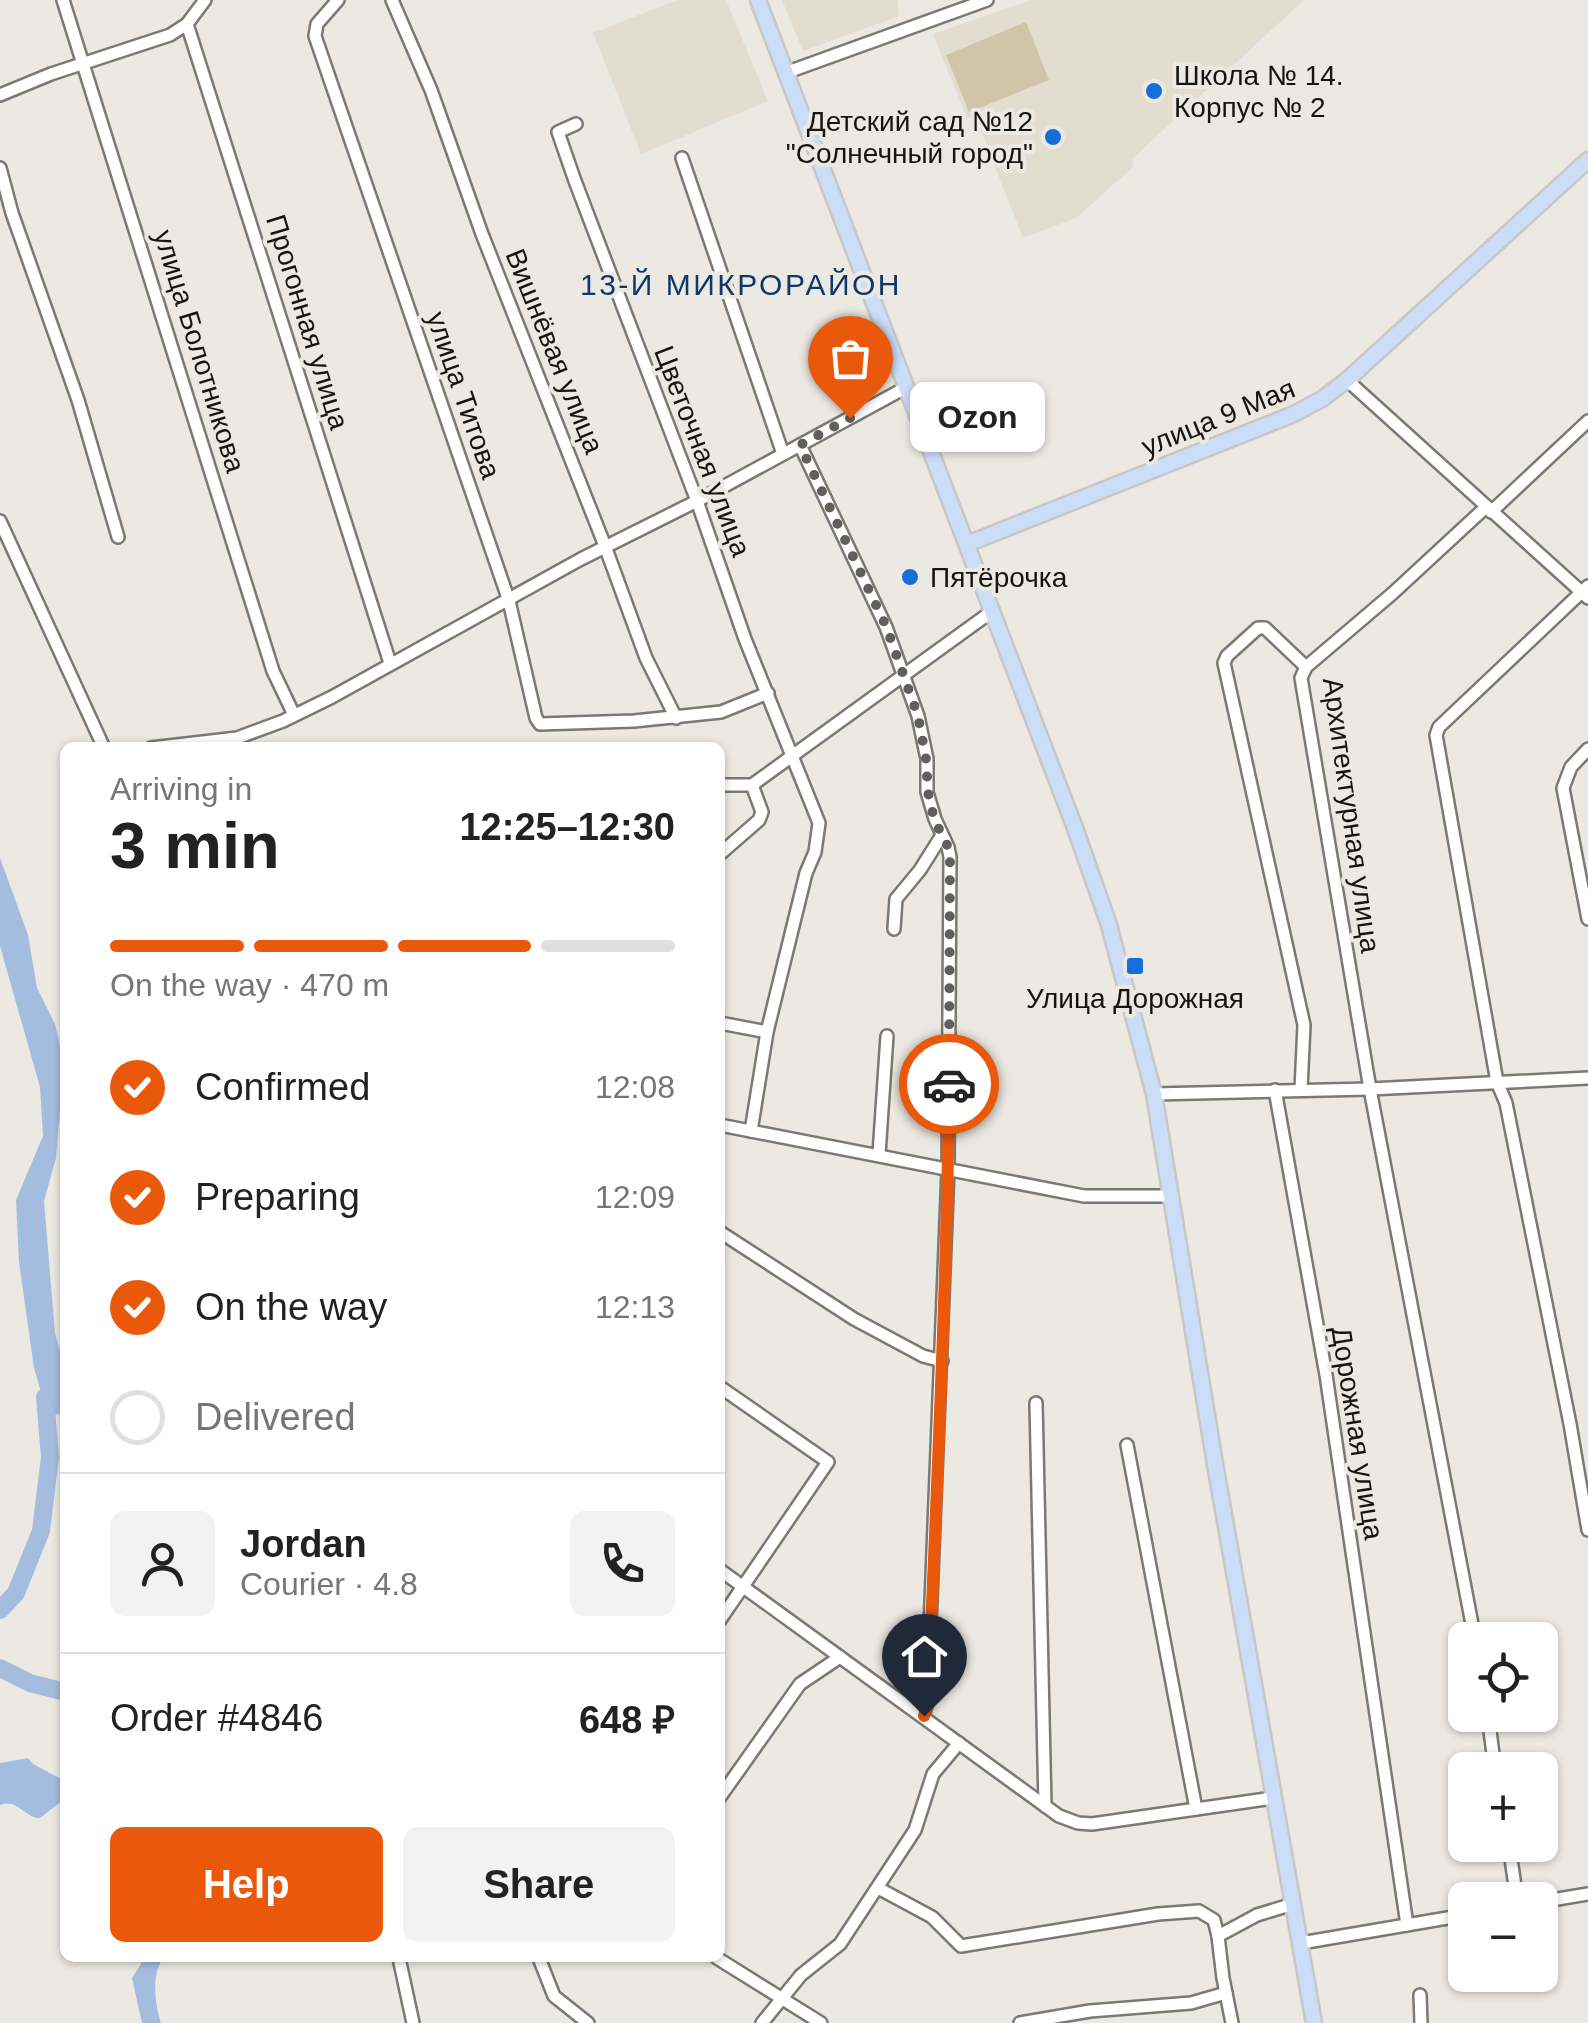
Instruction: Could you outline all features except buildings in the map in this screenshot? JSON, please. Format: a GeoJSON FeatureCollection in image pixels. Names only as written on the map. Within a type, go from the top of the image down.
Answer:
{"type":"FeatureCollection","features":[{"type":"Feature","properties":{"kind":"main road"},"geometry":{"type":"LineString","coordinates":[[758,0],[1109,925],[1154,1094],[1314,2023]]}},
{"type":"Feature","properties":{"kind":"main road","name":"улица 9 Мая"},"geometry":{"type":"LineString","coordinates":[[967,544],[1322,400],[1588,160]]}},
{"type":"Feature","properties":{"kind":"street","name":"улица Болотникова"},"geometry":{"type":"LineString","coordinates":[[63,0],[273,671],[294,715]]}},
{"type":"Feature","properties":{"kind":"street"},"geometry":{"type":"LineString","coordinates":[[0,96],[170,35],[187,24],[205,0]]}},
{"type":"Feature","properties":{"kind":"street","name":"улица Титова"},"geometry":{"type":"LineString","coordinates":[[338,0],[317,24],[315,36],[508,601],[536,718],[540,724],[676,718]]}},
{"type":"Feature","properties":{"kind":"street","name":"Вишнёвая улица"},"geometry":{"type":"LineString","coordinates":[[392,0],[431,90],[482,234],[646,658],[676,718]]}},
{"type":"Feature","properties":{"kind":"street"},"geometry":{"type":"LineString","coordinates":[[785,73],[987,0]]}},
{"type":"Feature","properties":{"kind":"street","name":"Прогонная улица"},"geometry":{"type":"LineString","coordinates":[[187,24],[390,663]]}},
{"type":"Feature","properties":{"kind":"street","name":"Цветочная улица"},"geometry":{"type":"LineString","coordinates":[[576,124],[558,132],[745,640],[819,823],[815,852],[806,873],[767,1032],[750,1131]]}},
{"type":"Feature","properties":{"kind":"street"},"geometry":{"type":"LineString","coordinates":[[682,158],[783,454]]}},
{"type":"Feature","properties":{"kind":"street"},"geometry":{"type":"LineString","coordinates":[[0,168],[18,231],[78,400],[118,537]]}},
{"type":"Feature","properties":{"kind":"street"},"geometry":{"type":"LineString","coordinates":[[1347,380],[1489,510],[1586,592],[1436,734],[1497,1082],[1510,1121],[1588,1530]]}},
{"type":"Feature","properties":{"kind":"street"},"geometry":{"type":"LineString","coordinates":[[203,742],[237,738],[332,697],[605,546],[905,388]]}},
{"type":"Feature","properties":{"kind":"street","name":"Архитектурная улица"},"geometry":{"type":"LineString","coordinates":[[1472,1622],[1370,1089],[1301,678],[1306,667],[1588,421]]}},
{"type":"Feature","properties":{"kind":"street"},"geometry":{"type":"LineString","coordinates":[[800,445],[886,626],[918,716],[934,819],[950,857],[948,1170],[928,1704],[924,1716]]}},
{"type":"Feature","properties":{"kind":"street"},"geometry":{"type":"LineString","coordinates":[[0,520],[101,742]]}},
{"type":"Feature","properties":{"kind":"street"},"geometry":{"type":"LineString","coordinates":[[725,785],[752,784],[991,612]]}},
{"type":"Feature","properties":{"kind":"street"},"geometry":{"type":"LineString","coordinates":[[1301,1089],[1304,1025],[1224,664],[1227,656],[1248,637],[1264,628],[1306,667]]}},
{"type":"Feature","properties":{"kind":"street"},"geometry":{"type":"LineString","coordinates":[[676,718],[720,712],[768,693]]}},
{"type":"Feature","properties":{"kind":"street"},"geometry":{"type":"LineString","coordinates":[[1588,749],[1571,767],[1564,788],[1588,919]]}},
{"type":"Feature","properties":{"kind":"street"},"geometry":{"type":"LineString","coordinates":[[725,850],[759,820],[762,812],[752,784]]}},
{"type":"Feature","properties":{"kind":"street"},"geometry":{"type":"LineString","coordinates":[[894,929],[896,899],[942,835]]}},
{"type":"Feature","properties":{"kind":"street"},"geometry":{"type":"LineString","coordinates":[[725,1024],[767,1032]]}},
{"type":"Feature","properties":{"kind":"street"},"geometry":{"type":"LineString","coordinates":[[880,1154],[887,1036]]}},
{"type":"Feature","properties":{"kind":"street"},"geometry":{"type":"LineString","coordinates":[[1154,1094],[1588,1078]]}},
{"type":"Feature","properties":{"kind":"street","name":"Дорожная улица"},"geometry":{"type":"LineString","coordinates":[[1275,1090],[1326,1375],[1406,1925]]}},
{"type":"Feature","properties":{"kind":"street"},"geometry":{"type":"LineString","coordinates":[[725,1126],[1084,1196],[1170,1196]]}},
{"type":"Feature","properties":{"kind":"street"},"geometry":{"type":"LineString","coordinates":[[725,1235],[854,1319],[923,1356],[942,1361]]}},
{"type":"Feature","properties":{"kind":"street"},"geometry":{"type":"LineString","coordinates":[[725,1390],[825,1460],[725,1613]]}},
{"type":"Feature","properties":{"kind":"street"},"geometry":{"type":"LineString","coordinates":[[1036,1403],[1046,1806]]}},
{"type":"Feature","properties":{"kind":"street"},"geometry":{"type":"LineString","coordinates":[[1127,1445],[1196,1810]]}},
{"type":"Feature","properties":{"kind":"street"},"geometry":{"type":"LineString","coordinates":[[725,1574],[1060,1816],[1092,1824],[1273,1798]]}},
{"type":"Feature","properties":{"kind":"street"},"geometry":{"type":"LineString","coordinates":[[725,1790],[800,1684],[840,1657]]}},
{"type":"Feature","properties":{"kind":"street"},"geometry":{"type":"LineString","coordinates":[[762,2023],[801,1975],[840,1944],[916,1830],[934,1774],[960,1743]]}},
{"type":"Feature","properties":{"kind":"street"},"geometry":{"type":"LineString","coordinates":[[878,1888],[932,1917],[960,1946],[1199,1911],[1214,1920],[1232,2023]]}},
{"type":"Feature","properties":{"kind":"street"},"geometry":{"type":"LineString","coordinates":[[1558,1899],[1588,1894]]}},
{"type":"Feature","properties":{"kind":"street"},"geometry":{"type":"LineString","coordinates":[[1218,1936],[1257,1915],[1293,1904]]}},
{"type":"Feature","properties":{"kind":"street"},"geometry":{"type":"LineString","coordinates":[[1301,1944],[1448,1918]]}},
{"type":"Feature","properties":{"kind":"street"},"geometry":{"type":"LineString","coordinates":[[401,1962],[412,2023]]}},
{"type":"Feature","properties":{"kind":"street"},"geometry":{"type":"LineString","coordinates":[[541,1962],[554,1996],[588,2023]]}},
{"type":"Feature","properties":{"kind":"street"},"geometry":{"type":"LineString","coordinates":[[724,1962],[821,2023]]}},
{"type":"Feature","properties":{"kind":"street"},"geometry":{"type":"LineString","coordinates":[[1020,2023],[1090,2010],[1190,2003],[1226,1993]]}},
{"type":"Feature","properties":{"kind":"street"},"geometry":{"type":"LineString","coordinates":[[1420,1995],[1422,2023]]}},
{"type":"Feature","properties":{"kind":"shaded area"},"geometry":{"type":"Polygon","coordinates":[[[677,0],[726,0],[768,101],[641,154],[593,33],[677,0]]]}},
{"type":"Feature","properties":{"kind":"shaded area"},"geometry":{"type":"Polygon","coordinates":[[[782,0],[897,0],[899,16],[803,51],[782,0]]]}},
{"type":"Feature","properties":{"kind":"shaded area","name":"Школа № 14. Корпус № 2"},"geometry":{"type":"Polygon","coordinates":[[[1031,0],[1304,0],[1132,159],[1134,166],[1076,218],[1023,238],[975,116],[967,118],[933,34],[1031,0]]]}},
{"type":"Feature","properties":{"kind":"shaded area"},"geometry":{"type":"Polygon","coordinates":[[[1026,22],[1049,80],[969,112],[946,55],[1026,22]]]}},
{"type":"Feature","properties":{"kind":"water"},"geometry":{"type":"Polygon","coordinates":[[[0,858],[28,935],[37,988],[55,1024],[60,1046],[56,1158],[44,1201],[55,1333],[60,1351],[60,1415],[42,1419],[45,1406],[34,1368],[19,1262],[16,1200],[43,1136],[40,1087],[0,946],[0,858]]]}},
{"type":"Feature","properties":{"kind":"water"},"geometry":{"type":"Polygon","coordinates":[[[28,1758],[60,1778],[60,1802],[40,1818],[11,1804],[0,1805],[0,1763],[28,1758]]]}},
{"type":"Feature","properties":{"kind":"water"},"geometry":{"type":"Polygon","coordinates":[[[161,1962],[156,1999],[161,2023],[142,2023],[132,1978],[141,1964],[161,1962]]]}},
{"type":"Feature","properties":{"kind":"waterway"},"geometry":{"type":"LineString","coordinates":[[0,1610],[16,1593],[41,1531],[50,1457],[45,1397]]}},
{"type":"Feature","properties":{"kind":"waterway"},"geometry":{"type":"LineString","coordinates":[[0,1668],[30,1683],[60,1691]]}},
{"type":"Feature","properties":{"kind":"way so far"},"geometry":{"type":"LineString","coordinates":[[850,418],[800,445],[886,626],[918,716],[934,819],[950,857],[949,1084]]}},
{"type":"Feature","properties":{"kind":"place","name":"Школа № 14. Корпус № 2"},"geometry":{"type":"Point","coordinates":[1154,91]}},
{"type":"Feature","properties":{"kind":"place","name":"Детский сад №12 \"Солнечный город\""},"geometry":{"type":"Point","coordinates":[1053,137]}},
{"type":"Feature","properties":{"kind":"place","name":"Ozon"},"geometry":{"type":"Point","coordinates":[850,418]}},
{"type":"Feature","properties":{"kind":"place","name":"Пятёрочка"},"geometry":{"type":"Point","coordinates":[910,577]}},
{"type":"Feature","properties":{"kind":"place","name":"Улица Дорожная"},"geometry":{"type":"Point","coordinates":[1135,966]}},
{"type":"Feature","properties":{"kind":"district","name":"13-Й МИКРОРАЙОН"},"geometry":{"type":"Point","coordinates":[741,285]}},
{"type":"Feature","properties":{"kind":"route"},"geometry":{"type":"LineString","coordinates":[[924,1716],[928,1704],[949,1084]]}}]}
